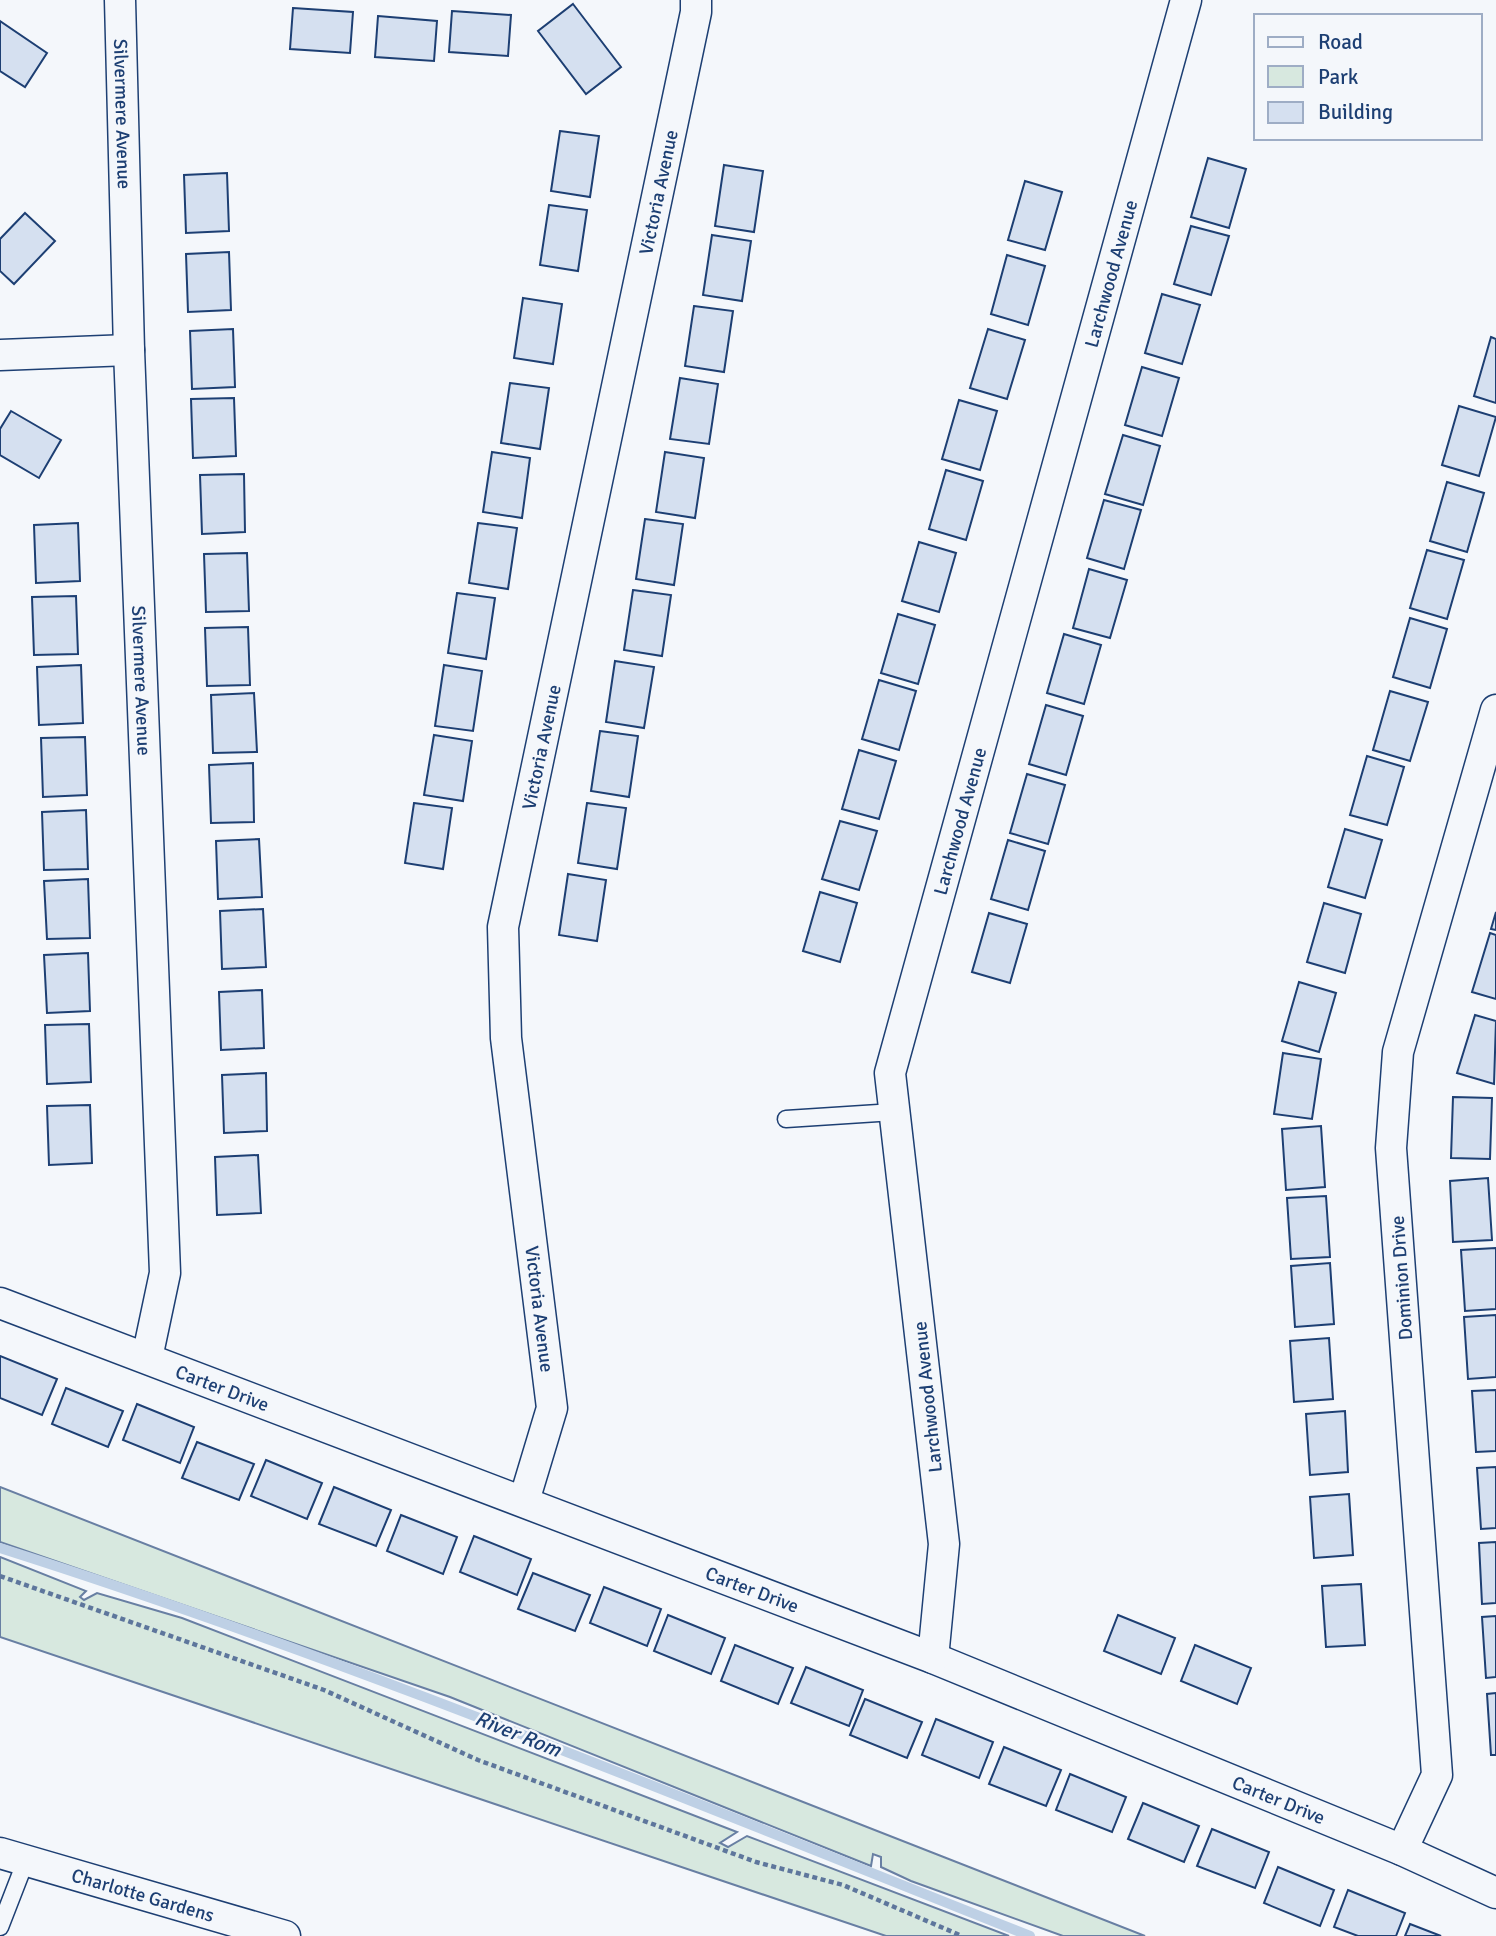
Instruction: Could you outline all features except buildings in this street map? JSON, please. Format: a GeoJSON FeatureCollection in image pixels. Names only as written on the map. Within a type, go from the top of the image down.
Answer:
{"type":"FeatureCollection","features":[{"type":"Feature","properties":{"kind":"street","name":"Silvermere Avenue"},"geometry":{"type":"LineString","coordinates":[[120,0],[129,350],[165,1273],[147,1358]]}},
{"type":"Feature","properties":{"kind":"street","name":"Victoria Avenue"},"geometry":{"type":"LineString","coordinates":[[524,1501],[552,1408],[506,1038],[503,927],[696,12],[696,0]]}},
{"type":"Feature","properties":{"kind":"street","name":"Larchwood Avenue"},"geometry":{"type":"LineString","coordinates":[[933,1658],[944,1544],[890,1073],[1186,0]]}},
{"type":"Feature","properties":{"kind":"street"},"geometry":{"type":"LineString","coordinates":[[0,355],[129,350]]}},
{"type":"Feature","properties":{"kind":"street","name":"Dominion Drive"},"geometry":{"type":"LineString","coordinates":[[1402,1850],[1437,1775],[1391,1148],[1398,1052],[1496,710]]}},
{"type":"Feature","properties":{"kind":"street","name":"Carter Drive"},"geometry":{"type":"LineString","coordinates":[[0,1303],[933,1658],[1402,1850],[1496,1893]]}},
{"type":"Feature","properties":{"kind":"street","name":"Charlotte Gardens"},"geometry":{"type":"LineString","coordinates":[[13,1856],[285,1936]]}},
{"type":"Feature","properties":{"kind":"lane"},"geometry":{"type":"LineString","coordinates":[[786,1119],[894,1112]]}},
{"type":"Feature","properties":{"kind":"lane"},"geometry":{"type":"LineString","coordinates":[[0,1927],[13,1856]]}},
{"type":"Feature","properties":{"kind":"path"},"geometry":{"type":"LineString","coordinates":[[0,1576],[324,1690],[478,1760],[756,1862],[843,1885],[962,1936]]}},
{"type":"Feature","properties":{"kind":"green space"},"geometry":{"type":"Polygon","coordinates":[[[0,1487],[1145,1936],[1063,1936],[911,1881],[881,1867],[881,1857],[873,1854],[871,1866],[450,1697],[0,1542],[0,1487]]]}},
{"type":"Feature","properties":{"kind":"green space"},"geometry":{"type":"Polygon","coordinates":[[[0,1557],[86,1591],[80,1597],[84,1600],[97,1593],[182,1618],[737,1832],[720,1843],[728,1847],[747,1836],[1009,1936],[886,1936],[0,1637],[0,1557]]]}},
{"type":"Feature","properties":{"kind":"waterway","name":"River Rom"},"geometry":{"type":"LineString","coordinates":[[0,1548],[261,1636],[390,1684],[1030,1936]]}}]}
